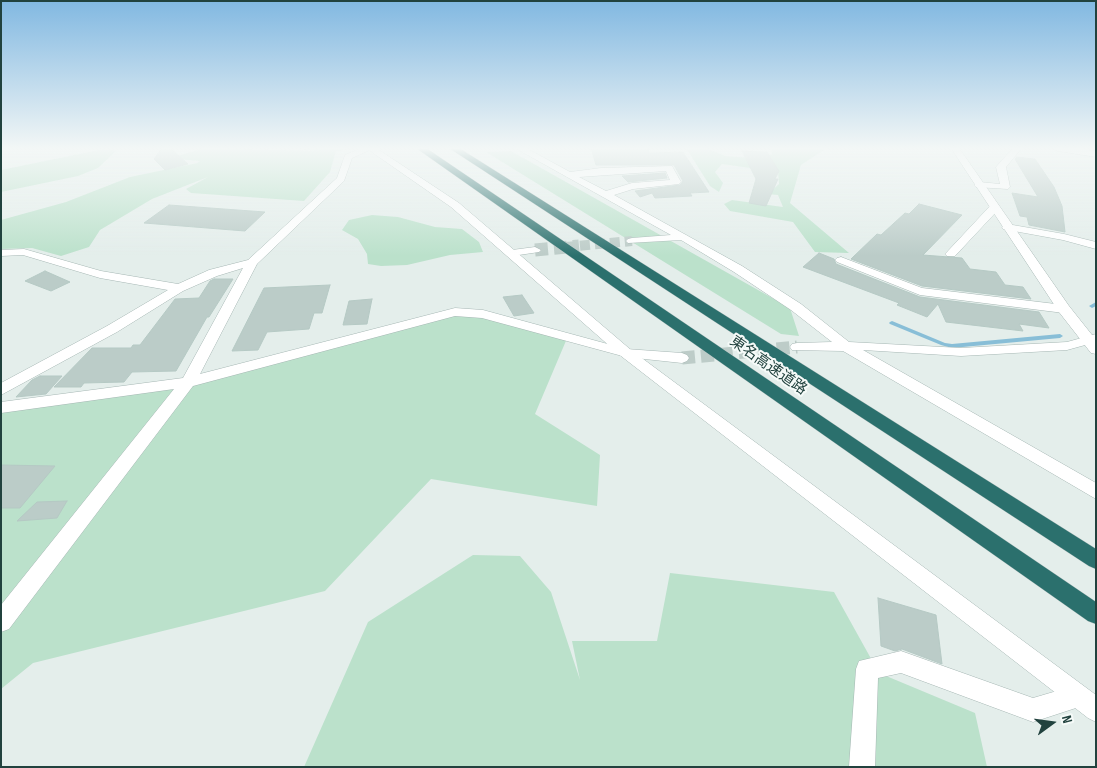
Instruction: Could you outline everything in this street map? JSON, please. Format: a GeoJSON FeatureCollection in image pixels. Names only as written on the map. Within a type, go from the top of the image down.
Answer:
{"type":"FeatureCollection","features":[{"type":"Feature","properties":{"kind":"highway","name":"東名高速道路"},"geometry":{"type":"LineString","coordinates":[[472,184],[1096,614]]}},
{"type":"Feature","properties":{"kind":"highway","name":"東名高速道路"},"geometry":{"type":"LineString","coordinates":[[508,184],[1096,560]]}},
{"type":"Feature","properties":{"kind":"street"},"geometry":{"type":"LineString","coordinates":[[1,622],[188,382],[252,262],[336,184]]}},
{"type":"Feature","properties":{"kind":"street"},"geometry":{"type":"LineString","coordinates":[[424,184],[455,205],[626,353],[1086,703]]}},
{"type":"Feature","properties":{"kind":"street"},"geometry":{"type":"LineString","coordinates":[[585,184],[683,237],[796,307],[847,347],[1096,492]]}},
{"type":"Feature","properties":{"kind":"street"},"geometry":{"type":"LineString","coordinates":[[605,195],[632,186],[656,184]]}},
{"type":"Feature","properties":{"kind":"street"},"geometry":{"type":"LineString","coordinates":[[979,185],[1005,187],[1004,184]]}},
{"type":"Feature","properties":{"kind":"street"},"geometry":{"type":"LineString","coordinates":[[979,185],[1064,309],[1093,343]]}},
{"type":"Feature","properties":{"kind":"street"},"geometry":{"type":"LineString","coordinates":[[951,254],[994,208]]}},
{"type":"Feature","properties":{"kind":"street"},"geometry":{"type":"LineString","coordinates":[[1007,227],[1064,237],[1096,246]]}},
{"type":"Feature","properties":{"kind":"street"},"geometry":{"type":"LineString","coordinates":[[632,242],[683,237]]}},
{"type":"Feature","properties":{"kind":"street"},"geometry":{"type":"LineString","coordinates":[[512,253],[535,250]]}},
{"type":"Feature","properties":{"kind":"street"},"geometry":{"type":"LineString","coordinates":[[1,253],[24,252],[100,274],[179,288]]}},
{"type":"Feature","properties":{"kind":"street"},"geometry":{"type":"LineString","coordinates":[[841,260],[920,290],[1064,309]]}},
{"type":"Feature","properties":{"kind":"street"},"geometry":{"type":"LineString","coordinates":[[1,390],[112,329],[179,288],[212,273],[252,262]]}},
{"type":"Feature","properties":{"kind":"street"},"geometry":{"type":"LineString","coordinates":[[1,408],[188,382],[455,312],[482,314],[626,353],[682,358]]}},
{"type":"Feature","properties":{"kind":"street"},"geometry":{"type":"LineString","coordinates":[[797,347],[872,346],[961,352],[1093,343]]}},
{"type":"Feature","properties":{"kind":"street"},"geometry":{"type":"LineString","coordinates":[[862,767],[867,669],[901,662],[1034,710],[1086,703]]}},
{"type":"Feature","properties":{"kind":"green space"},"geometry":{"type":"Polygon","coordinates":[[[1,184],[40,184],[1,192],[1,184]]]}},
{"type":"Feature","properties":{"kind":"green space"},"geometry":{"type":"Polygon","coordinates":[[[112,184],[191,184],[152,199],[100,230],[89,247],[61,256],[32,248],[1,249],[1,220],[66,202],[112,184]]]}},
{"type":"Feature","properties":{"kind":"green space"},"geometry":{"type":"Polygon","coordinates":[[[195,184],[319,184],[304,201],[191,193],[186,189],[195,184]]]}},
{"type":"Feature","properties":{"kind":"green space"},"geometry":{"type":"Polygon","coordinates":[[[538,184],[569,184],[790,308],[799,336],[781,334],[538,184]]]}},
{"type":"Feature","properties":{"kind":"green space"},"geometry":{"type":"Polygon","coordinates":[[[709,184],[723,184],[719,192],[709,184]]]}},
{"type":"Feature","properties":{"kind":"green space"},"geometry":{"type":"Polygon","coordinates":[[[779,184],[796,184],[790,203],[849,253],[815,252],[793,222],[730,211],[724,204],[732,200],[783,207],[778,195],[768,194],[779,184]]]}},
{"type":"Feature","properties":{"kind":"green space"},"geometry":{"type":"Polygon","coordinates":[[[372,215],[398,217],[435,227],[462,229],[479,242],[483,252],[450,255],[407,265],[381,266],[368,264],[367,254],[358,239],[342,230],[349,220],[372,215]]]}},
{"type":"Feature","properties":{"kind":"green space"},"geometry":{"type":"Polygon","coordinates":[[[465,313],[568,336],[535,414],[600,455],[597,506],[431,479],[325,591],[33,663],[1,689],[1,410],[169,385],[465,313]]]}},
{"type":"Feature","properties":{"kind":"green space"},"geometry":{"type":"Polygon","coordinates":[[[473,555],[520,556],[551,592],[580,680],[572,641],[657,641],[670,573],[834,592],[879,673],[975,713],[987,767],[304,767],[368,622],[473,555]]]}},
{"type":"Feature","properties":{"kind":"building"},"geometry":{"type":"Polygon","coordinates":[[[704,184],[709,192],[690,193],[692,196],[655,198],[652,193],[640,197],[635,191],[704,184]]]}},
{"type":"Feature","properties":{"kind":"building"},"geometry":{"type":"Polygon","coordinates":[[[755,184],[776,184],[766,206],[749,203],[755,184]]]}},
{"type":"Feature","properties":{"kind":"building"},"geometry":{"type":"Polygon","coordinates":[[[1030,184],[1052,184],[1062,206],[1065,232],[1029,225],[1027,217],[1020,216],[1012,193],[1038,197],[1030,184]]]}},
{"type":"Feature","properties":{"kind":"building"},"geometry":{"type":"Polygon","coordinates":[[[919,204],[962,215],[923,255],[962,258],[970,269],[996,272],[1005,285],[1023,287],[1031,299],[922,286],[851,259],[877,234],[881,235],[905,213],[909,214],[919,204]]]}},
{"type":"Feature","properties":{"kind":"building"},"geometry":{"type":"Polygon","coordinates":[[[169,205],[265,212],[245,231],[144,223],[169,205]]]}},
{"type":"Feature","properties":{"kind":"building"},"geometry":{"type":"Polygon","coordinates":[[[819,253],[834,259],[836,264],[920,297],[1039,312],[1049,328],[1019,324],[1023,331],[946,322],[938,304],[927,317],[897,305],[899,303],[803,267],[819,253]]]}},
{"type":"Feature","properties":{"kind":"building"},"geometry":{"type":"Polygon","coordinates":[[[45,271],[70,282],[51,291],[25,281],[45,271]]]}},
{"type":"Feature","properties":{"kind":"building"},"geometry":{"type":"Polygon","coordinates":[[[214,279],[233,279],[209,317],[207,317],[176,371],[132,372],[124,382],[84,383],[81,387],[54,387],[92,348],[131,348],[133,345],[140,345],[175,299],[199,298],[210,281],[214,279]]]}},
{"type":"Feature","properties":{"kind":"building"},"geometry":{"type":"Polygon","coordinates":[[[330,285],[322,313],[314,313],[309,329],[267,332],[258,350],[232,351],[264,288],[330,285]]]}},
{"type":"Feature","properties":{"kind":"building"},"geometry":{"type":"Polygon","coordinates":[[[522,295],[534,313],[514,316],[503,297],[522,295]]]}},
{"type":"Feature","properties":{"kind":"building"},"geometry":{"type":"Polygon","coordinates":[[[372,299],[367,324],[343,325],[349,301],[372,299]]]}},
{"type":"Feature","properties":{"kind":"building"},"geometry":{"type":"Polygon","coordinates":[[[40,376],[62,376],[46,394],[16,397],[32,380],[40,376]]]}},
{"type":"Feature","properties":{"kind":"building"},"geometry":{"type":"Polygon","coordinates":[[[1,465],[55,466],[20,508],[1,508],[1,465]]]}},
{"type":"Feature","properties":{"kind":"building"},"geometry":{"type":"Polygon","coordinates":[[[67,501],[57,518],[17,521],[37,502],[67,501]]]}},
{"type":"Feature","properties":{"kind":"building"},"geometry":{"type":"Polygon","coordinates":[[[878,598],[936,615],[942,664],[902,649],[895,651],[881,646],[878,598]]]}},
{"type":"Feature","properties":{"kind":"waterway"},"geometry":{"type":"LineString","coordinates":[[1092,306],[1096,304]]}},
{"type":"Feature","properties":{"kind":"waterway"},"geometry":{"type":"LineString","coordinates":[[892,323],[952,346],[1060,336]]}},
{"type":"Feature","properties":{"kind":"tunnel"},"geometry":{"type":"LineString","coordinates":[[565,247],[632,241]]}},
{"type":"Feature","properties":{"kind":"tunnel"},"geometry":{"type":"LineString","coordinates":[[535,250],[579,246]]}},
{"type":"Feature","properties":{"kind":"tunnel"},"geometry":{"type":"LineString","coordinates":[[682,358],[797,347]]}}]}
